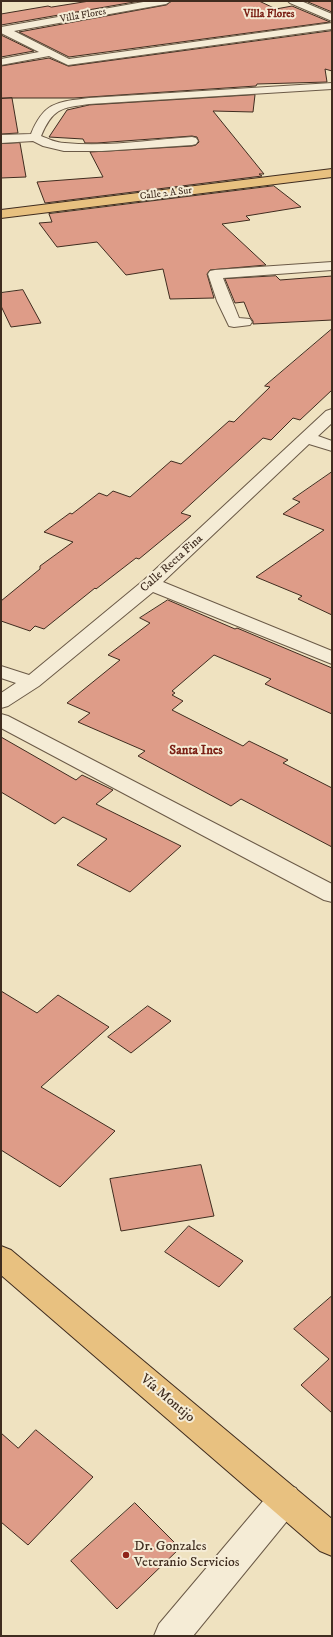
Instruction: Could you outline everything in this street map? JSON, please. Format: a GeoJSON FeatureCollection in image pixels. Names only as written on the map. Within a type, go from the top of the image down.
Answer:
{"type":"FeatureCollection","features":[{"type":"Feature","properties":{"kind":"main road","name":"Calle 2 A Sur"},"geometry":{"type":"LineString","coordinates":[[1,214],[332,173]]}},
{"type":"Feature","properties":{"kind":"main road","name":"Vía Montijo"},"geometry":{"type":"LineString","coordinates":[[1,1258],[332,1540]]}},
{"type":"Feature","properties":{"kind":"street","name":"Villa Flores"},"geometry":{"type":"LineString","coordinates":[[2,30],[147,2],[166,1]]}},
{"type":"Feature","properties":{"kind":"street"},"geometry":{"type":"LineString","coordinates":[[293,1],[332,18]]}},
{"type":"Feature","properties":{"kind":"street"},"geometry":{"type":"LineString","coordinates":[[68,62],[332,26]]}},
{"type":"Feature","properties":{"kind":"street"},"geometry":{"type":"LineString","coordinates":[[2,30],[68,62],[84,72]]}},
{"type":"Feature","properties":{"kind":"street"},"geometry":{"type":"LineString","coordinates":[[1,62],[50,53]]}},
{"type":"Feature","properties":{"kind":"street"},"geometry":{"type":"LineString","coordinates":[[35,137],[47,114],[70,104],[89,101],[332,86]]}},
{"type":"Feature","properties":{"kind":"street"},"geometry":{"type":"LineString","coordinates":[[1,139],[35,137],[47,143],[64,146],[102,147],[192,140]]}},
{"type":"Feature","properties":{"kind":"street"},"geometry":{"type":"LineString","coordinates":[[245,322],[234,323],[224,301],[215,274],[332,266]]}},
{"type":"Feature","properties":{"kind":"street","name":"Calle Recta Fina"},"geometry":{"type":"LineString","coordinates":[[1,702],[32,682],[151,584],[332,414]]}},
{"type":"Feature","properties":{"kind":"street"},"geometry":{"type":"LineString","coordinates":[[307,438],[332,446]]}},
{"type":"Feature","properties":{"kind":"street"},"geometry":{"type":"LineString","coordinates":[[151,584],[332,658]]}},
{"type":"Feature","properties":{"kind":"street"},"geometry":{"type":"LineString","coordinates":[[1,672],[32,682]]}},
{"type":"Feature","properties":{"kind":"street"},"geometry":{"type":"LineString","coordinates":[[1,720],[332,894]]}},
{"type":"Feature","properties":{"kind":"street"},"geometry":{"type":"LineString","coordinates":[[171,1636],[285,1499]]}},
{"type":"Feature","properties":{"kind":"building"},"geometry":{"type":"Polygon","coordinates":[[[90,1],[140,1],[1,25],[1,14],[90,1]]]}},
{"type":"Feature","properties":{"kind":"building"},"geometry":{"type":"Polygon","coordinates":[[[172,1],[259,1],[276,9],[292,6],[330,22],[69,57],[19,32],[166,5],[172,1]]]}},
{"type":"Feature","properties":{"kind":"building"},"geometry":{"type":"Polygon","coordinates":[[[332,1],[332,12],[308,2],[332,1]]]}},
{"type":"Feature","properties":{"kind":"building"},"geometry":{"type":"Polygon","coordinates":[[[332,31],[332,71],[325,69],[327,82],[257,84],[256,86],[74,98],[1,98],[1,66],[49,58],[68,66],[332,31]]]}},
{"type":"Feature","properties":{"kind":"building"},"geometry":{"type":"Polygon","coordinates":[[[1,35],[34,51],[1,57],[1,35]]]}},
{"type":"Feature","properties":{"kind":"building"},"geometry":{"type":"Polygon","coordinates":[[[255,95],[253,112],[213,111],[264,174],[259,174],[262,176],[45,203],[37,182],[103,177],[90,152],[192,146],[199,142],[197,137],[192,136],[97,143],[85,143],[83,139],[49,137],[67,110],[89,105],[255,95]]]}},
{"type":"Feature","properties":{"kind":"building"},"geometry":{"type":"Polygon","coordinates":[[[12,98],[18,133],[1,134],[1,99],[12,98]]]}},
{"type":"Feature","properties":{"kind":"building"},"geometry":{"type":"Polygon","coordinates":[[[20,143],[26,177],[1,178],[1,144],[20,143]]]}},
{"type":"Feature","properties":{"kind":"building"},"geometry":{"type":"Polygon","coordinates":[[[274,186],[301,207],[246,216],[250,220],[222,224],[266,265],[210,270],[207,274],[214,298],[170,299],[163,269],[126,275],[97,242],[57,247],[39,223],[52,222],[49,214],[274,186]]]}},
{"type":"Feature","properties":{"kind":"building"},"geometry":{"type":"Polygon","coordinates":[[[276,276],[280,280],[332,276],[332,320],[253,324],[244,302],[235,303],[225,279],[276,276]]]}},
{"type":"Feature","properties":{"kind":"building"},"geometry":{"type":"Polygon","coordinates":[[[23,290],[41,323],[11,327],[1,306],[1,293],[23,290]]]}},
{"type":"Feature","properties":{"kind":"building"},"geometry":{"type":"Polygon","coordinates":[[[332,329],[332,390],[300,420],[293,418],[271,440],[263,438],[181,513],[191,516],[139,559],[136,558],[96,589],[95,588],[44,629],[35,626],[30,631],[1,621],[1,601],[40,569],[40,566],[73,542],[44,532],[70,513],[72,514],[99,493],[107,496],[113,491],[130,497],[171,461],[181,464],[229,421],[234,422],[270,387],[265,386],[332,329]]]}},
{"type":"Feature","properties":{"kind":"building"},"geometry":{"type":"Polygon","coordinates":[[[332,472],[332,615],[298,599],[302,596],[256,577],[324,530],[283,514],[300,502],[293,499],[332,472]]]}},
{"type":"Feature","properties":{"kind":"building"},"geometry":{"type":"Polygon","coordinates":[[[168,600],[332,668],[332,714],[265,684],[271,679],[214,655],[172,691],[175,693],[172,695],[183,701],[172,710],[243,746],[249,741],[288,760],[283,763],[332,788],[332,847],[241,799],[231,806],[138,756],[145,751],[78,722],[90,713],[67,703],[120,660],[108,655],[150,623],[140,618],[168,600]]]}},
{"type":"Feature","properties":{"kind":"building"},"geometry":{"type":"Polygon","coordinates":[[[1,737],[76,780],[82,775],[113,790],[96,804],[181,846],[130,892],[77,865],[107,839],[63,817],[55,824],[1,792],[1,737]]]}},
{"type":"Feature","properties":{"kind":"building"},"geometry":{"type":"Polygon","coordinates":[[[1,991],[37,1013],[58,995],[109,1027],[41,1087],[115,1131],[60,1187],[1,1150],[1,991]]]}},
{"type":"Feature","properties":{"kind":"building"},"geometry":{"type":"Polygon","coordinates":[[[148,1006],[171,1021],[131,1053],[108,1037],[148,1006]]]}},
{"type":"Feature","properties":{"kind":"building"},"geometry":{"type":"Polygon","coordinates":[[[201,1165],[214,1216],[121,1231],[110,1179],[201,1165]]]}},
{"type":"Feature","properties":{"kind":"building"},"geometry":{"type":"Polygon","coordinates":[[[189,1226],[243,1261],[219,1287],[165,1252],[189,1226]]]}},
{"type":"Feature","properties":{"kind":"building"},"geometry":{"type":"Polygon","coordinates":[[[332,1296],[332,1413],[301,1385],[329,1359],[294,1329],[332,1296]]]}},
{"type":"Feature","properties":{"kind":"building"},"geometry":{"type":"Polygon","coordinates":[[[36,1430],[93,1477],[28,1545],[1,1522],[1,1433],[18,1448],[36,1430]]]}},
{"type":"Feature","properties":{"kind":"building","name":"Dr. Gonzales Veteranio Servicios"},"geometry":{"type":"Polygon","coordinates":[[[135,1503],[180,1548],[117,1609],[71,1561],[135,1503]]]}},
{"type":"Feature","properties":{"kind":"place","name":"Dr. Gonzales Veteranio Servicios"},"geometry":{"type":"Point","coordinates":[126,1555]}},
{"type":"Feature","properties":{"kind":"district","name":"Villa Flores"},"geometry":{"type":"Point","coordinates":[269,15]}},
{"type":"Feature","properties":{"kind":"district","name":"Santa Ines"},"geometry":{"type":"Point","coordinates":[196,751]}}]}
